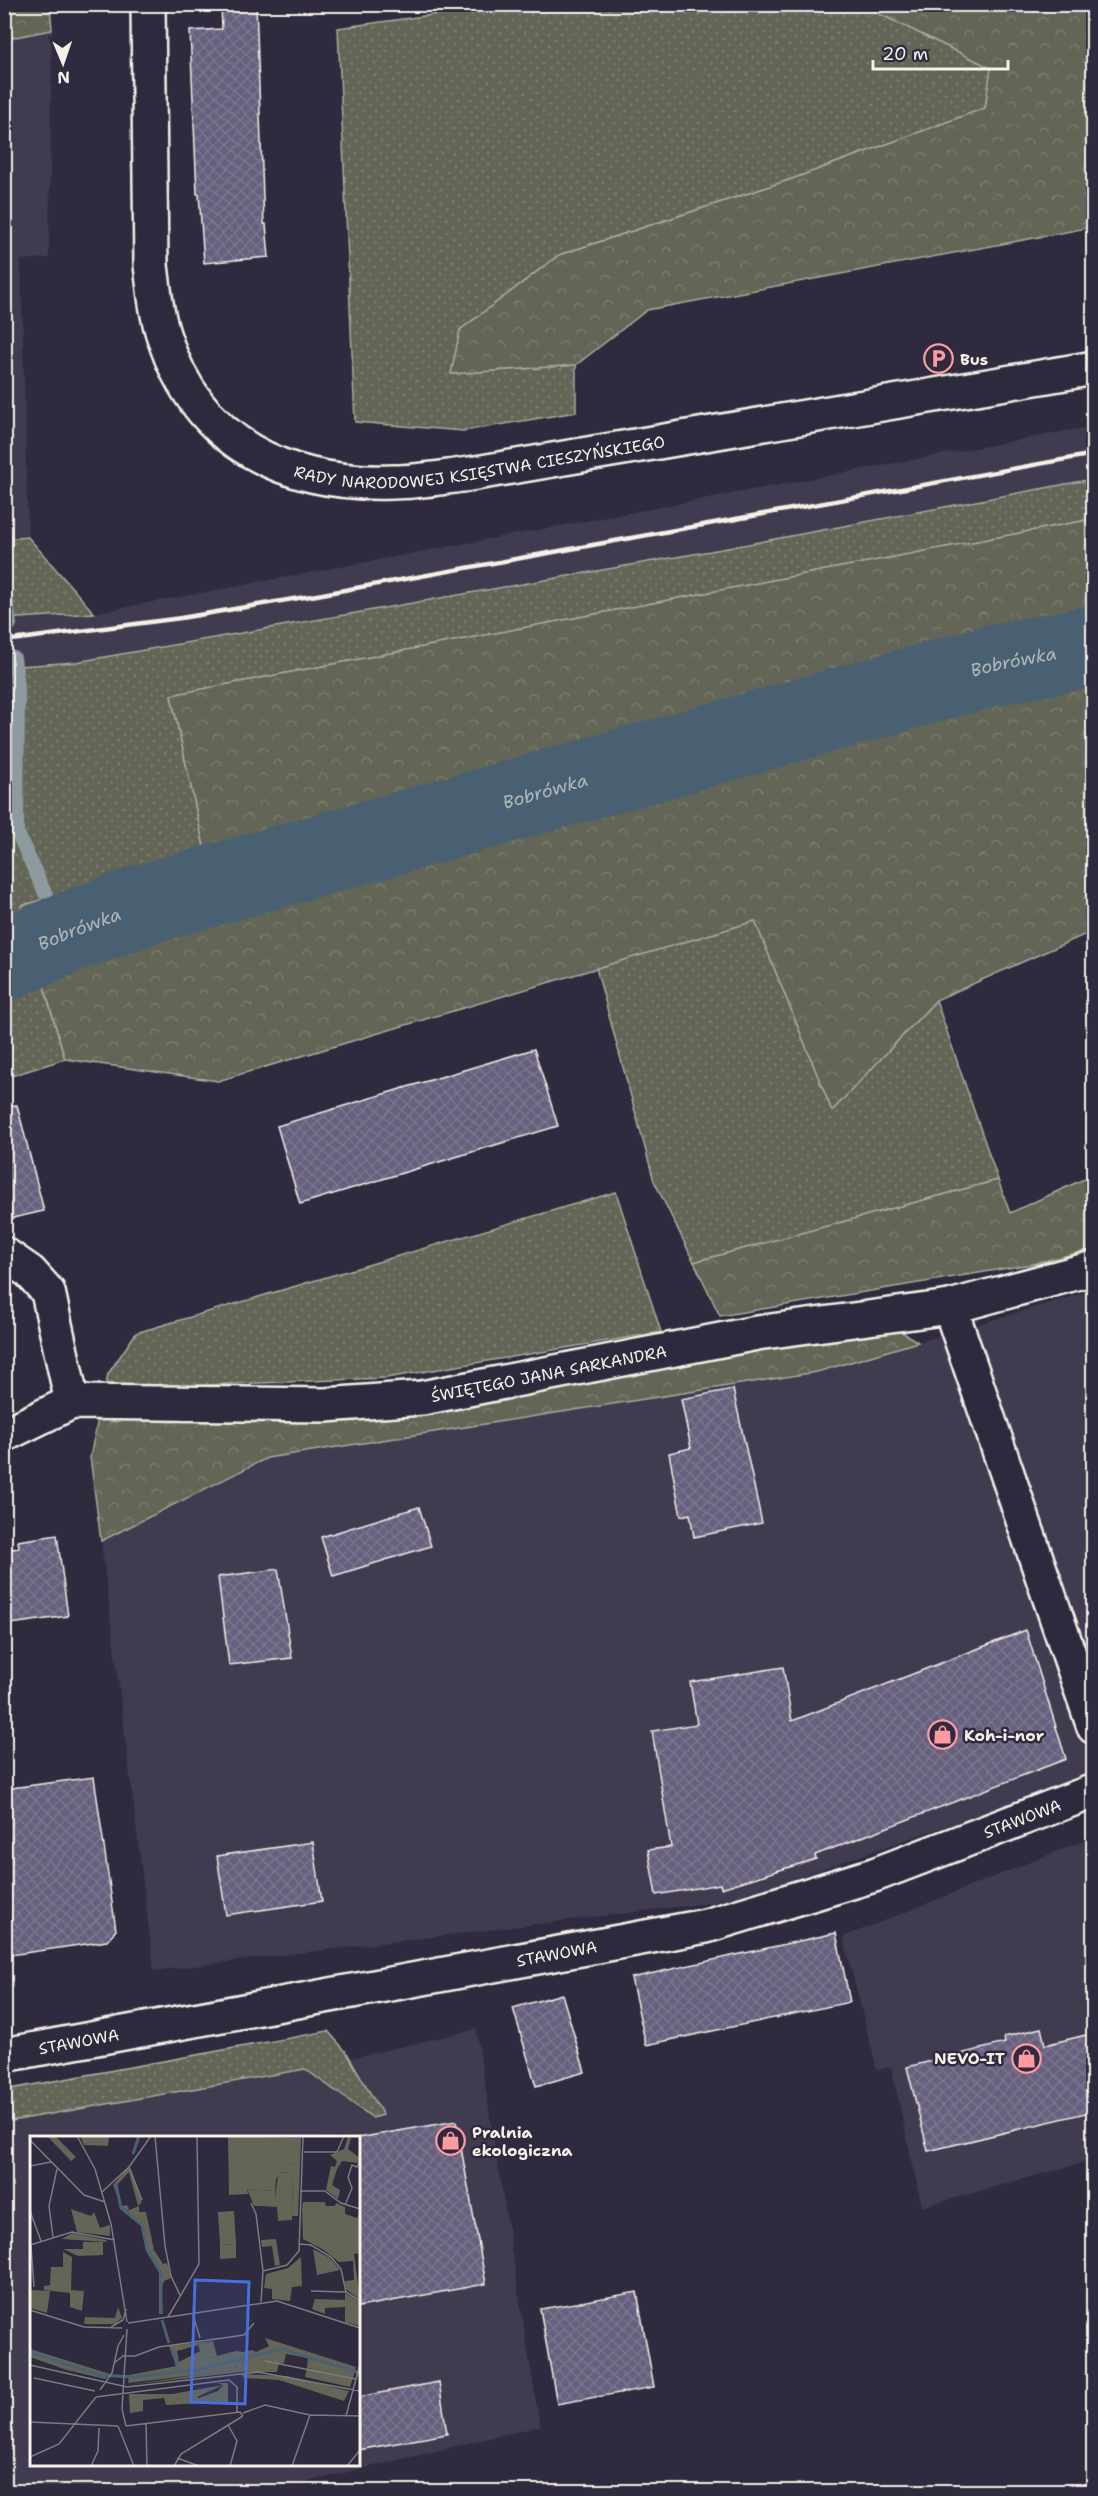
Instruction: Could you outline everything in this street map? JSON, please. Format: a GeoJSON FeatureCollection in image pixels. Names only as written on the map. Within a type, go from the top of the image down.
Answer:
{"type":"FeatureCollection","features":[{"type":"Feature","properties":{"kind":"street","name":"RADY NARODOWEJ KSIĘSTWA CIESZYŃSKIEGO"},"geometry":{"type":"LineString","coordinates":[[126,4],[149,98]]}},
{"type":"Feature","properties":{"kind":"street","name":"RADY NARODOWEJ KSIĘSTWA CIESZYŃSKIEGO"},"geometry":{"type":"LineString","coordinates":[[148,4],[151,265],[157,307],[172,361],[188,389],[223,431],[247,451],[275,464],[305,474],[339,480],[393,482],[471,474],[1094,368]]}},
{"type":"Feature","properties":{"kind":"street"},"geometry":{"type":"LineString","coordinates":[[4,1254],[30,1272],[48,1292],[72,1402]]}},
{"type":"Feature","properties":{"kind":"street","name":"ŚWIĘTEGO JANA SARKANDRA"},"geometry":{"type":"LineString","coordinates":[[4,1435],[72,1402],[325,1405],[422,1398],[758,1333],[950,1307],[1094,1268]]}},
{"type":"Feature","properties":{"kind":"street"},"geometry":{"type":"LineString","coordinates":[[950,1307],[1094,1727]]}},
{"type":"Feature","properties":{"kind":"street","name":"STAWOWA"},"geometry":{"type":"LineString","coordinates":[[4,2055],[706,1926],[874,1875],[1094,1791]]}},
{"type":"Feature","properties":{"kind":"shaded area"},"geometry":{"type":"Polygon","coordinates":[[[52,30],[49,258],[21,260],[28,537],[5,539],[5,39],[52,30]]]}},
{"type":"Feature","properties":{"kind":"shaded area"},"geometry":{"type":"Polygon","coordinates":[[[1093,426],[1093,479],[722,549],[76,662],[5,667],[5,619],[94,613],[1093,426]]]}},
{"type":"Feature","properties":{"kind":"shaded area"},"geometry":{"type":"Polygon","coordinates":[[[1093,1290],[1093,1775],[733,1900],[154,1971],[101,1541],[267,1458],[817,1372],[1093,1290]]]}},
{"type":"Feature","properties":{"kind":"shaded area"},"geometry":{"type":"Polygon","coordinates":[[[1093,1837],[1093,2160],[922,2207],[891,2067],[877,2070],[843,1937],[1093,1837]]]}},
{"type":"Feature","properties":{"kind":"shaded area"},"geometry":{"type":"Polygon","coordinates":[[[476,2029],[540,2426],[270,2491],[5,2492],[5,2122],[305,2069],[476,2029]]]}},
{"type":"Feature","properties":{"kind":"green space"},"geometry":{"type":"Polygon","coordinates":[[[5,4],[50,5],[52,30],[5,39],[5,4]]]}},
{"type":"Feature","properties":{"kind":"green space"},"geometry":{"type":"Polygon","coordinates":[[[511,4],[861,5],[992,68],[985,108],[792,179],[559,255],[460,330],[452,374],[576,365],[576,412],[463,431],[355,422],[338,28],[511,4]]]}},
{"type":"Feature","properties":{"kind":"green space"},"geometry":{"type":"Polygon","coordinates":[[[861,5],[960,5],[1021,12],[1074,5],[1093,5],[1093,227],[647,310],[576,365],[451,374],[460,330],[559,255],[792,179],[985,108],[991,68],[861,5]]]}},
{"type":"Feature","properties":{"kind":"green space"},"geometry":{"type":"Polygon","coordinates":[[[1093,479],[1093,519],[171,695],[205,851],[21,906],[65,1059],[5,1078],[5,667],[76,662],[722,549],[1093,479]]]}},
{"type":"Feature","properties":{"kind":"green space"},"geometry":{"type":"Polygon","coordinates":[[[1093,519],[1093,931],[936,1000],[832,1111],[755,921],[218,1081],[65,1059],[21,906],[205,851],[171,695],[1093,519]]]}},
{"type":"Feature","properties":{"kind":"green space"},"geometry":{"type":"Polygon","coordinates":[[[28,537],[94,613],[5,619],[5,539],[28,537]]]}},
{"type":"Feature","properties":{"kind":"green space"},"geometry":{"type":"Polygon","coordinates":[[[755,920],[832,1111],[936,1000],[998,1180],[694,1262],[654,1181],[596,968],[755,920]]]}},
{"type":"Feature","properties":{"kind":"green space"},"geometry":{"type":"Polygon","coordinates":[[[1093,1175],[1093,1249],[1032,1264],[720,1316],[694,1262],[998,1180],[1010,1213],[1093,1175]]]}},
{"type":"Feature","properties":{"kind":"green space"},"geometry":{"type":"Polygon","coordinates":[[[616,1192],[661,1332],[386,1378],[105,1389],[108,1374],[136,1333],[616,1192]]]}},
{"type":"Feature","properties":{"kind":"green space"},"geometry":{"type":"Polygon","coordinates":[[[899,1330],[918,1342],[817,1372],[267,1458],[101,1541],[90,1457],[98,1419],[391,1415],[748,1352],[899,1330]]]}},
{"type":"Feature","properties":{"kind":"green space"},"geometry":{"type":"Polygon","coordinates":[[[328,2031],[347,2053],[383,2115],[373,2118],[305,2069],[5,2122],[5,2090],[328,2031]]]}},
{"type":"Feature","properties":{"kind":"building"},"geometry":{"type":"Polygon","coordinates":[[[221,4],[256,4],[264,224],[266,224],[269,257],[204,263],[199,194],[197,194],[190,31],[222,29],[221,4]]]}},
{"type":"Feature","properties":{"kind":"building"},"geometry":{"type":"Polygon","coordinates":[[[534,1049],[558,1126],[300,1204],[277,1126],[534,1049]]]}},
{"type":"Feature","properties":{"kind":"building"},"geometry":{"type":"Polygon","coordinates":[[[17,1105],[44,1211],[4,1220],[4,1106],[17,1105]]]}},
{"type":"Feature","properties":{"kind":"building"},"geometry":{"type":"Polygon","coordinates":[[[733,1389],[762,1523],[694,1537],[690,1514],[681,1516],[669,1453],[691,1448],[681,1399],[733,1389]]]}},
{"type":"Feature","properties":{"kind":"building"},"geometry":{"type":"Polygon","coordinates":[[[419,1507],[431,1546],[333,1576],[321,1537],[419,1507]]]}},
{"type":"Feature","properties":{"kind":"building"},"geometry":{"type":"Polygon","coordinates":[[[57,1535],[68,1616],[4,1625],[4,1550],[19,1548],[18,1541],[57,1535]]]}},
{"type":"Feature","properties":{"kind":"building"},"geometry":{"type":"Polygon","coordinates":[[[278,1569],[292,1658],[229,1665],[218,1577],[278,1569]]]}},
{"type":"Feature","properties":{"kind":"building"},"geometry":{"type":"Polygon","coordinates":[[[1026,1630],[1066,1759],[815,1855],[816,1859],[721,1888],[720,1884],[656,1895],[648,1850],[671,1847],[652,1731],[697,1724],[690,1682],[783,1667],[792,1721],[1026,1630]]]}},
{"type":"Feature","properties":{"kind":"building"},"geometry":{"type":"Polygon","coordinates":[[[94,1777],[116,1930],[107,1941],[4,1956],[4,1789],[94,1777]]]}},
{"type":"Feature","properties":{"kind":"building"},"geometry":{"type":"Polygon","coordinates":[[[313,1842],[322,1901],[226,1915],[217,1856],[313,1842]]]}},
{"type":"Feature","properties":{"kind":"building"},"geometry":{"type":"Polygon","coordinates":[[[836,1933],[850,2002],[646,2045],[631,1978],[836,1933]]]}},
{"type":"Feature","properties":{"kind":"building"},"geometry":{"type":"Polygon","coordinates":[[[562,1994],[585,2072],[536,2086],[513,2008],[562,1994]]]}},
{"type":"Feature","properties":{"kind":"building"},"geometry":{"type":"Polygon","coordinates":[[[1041,2028],[1045,2045],[1094,2033],[1094,2111],[928,2151],[907,2067],[1005,2043],[1004,2037],[1041,2028]]]}},
{"type":"Feature","properties":{"kind":"building"},"geometry":{"type":"Polygon","coordinates":[[[456,2121],[486,2284],[360,2307],[360,2138],[456,2121]]]}},
{"type":"Feature","properties":{"kind":"building"},"geometry":{"type":"Polygon","coordinates":[[[637,2292],[654,2387],[557,2404],[540,2309],[637,2292]]]}},
{"type":"Feature","properties":{"kind":"building"},"geometry":{"type":"Polygon","coordinates":[[[439,2382],[447,2434],[360,2450],[360,2397],[439,2382]]]}},
{"type":"Feature","properties":{"kind":"waterway"},"geometry":{"type":"LineString","coordinates":[[6,599],[10,624]]}},
{"type":"Feature","properties":{"kind":"waterway","name":"Bobrówka"},"geometry":{"type":"LineString","coordinates":[[4,961],[64,934],[146,904],[993,665],[1094,646]]}},
{"type":"Feature","properties":{"kind":"waterway"},"geometry":{"type":"LineString","coordinates":[[14,658],[18,687],[17,832],[64,934]]}},
{"type":"Feature","properties":{"kind":"railway"},"geometry":{"type":"LineString","coordinates":[[4,641],[181,618],[317,595],[1094,454]]}},
{"type":"Feature","properties":{"kind":"place","name":"Bus"},"geometry":{"type":"Point","coordinates":[939,359]}},
{"type":"Feature","properties":{"kind":"place","name":"Koh-i-nor"},"geometry":{"type":"Point","coordinates":[943,1735]}},
{"type":"Feature","properties":{"kind":"place","name":"NEVO-IT"},"geometry":{"type":"Point","coordinates":[1026,2058]}},
{"type":"Feature","properties":{"kind":"place","name":"Pralnia ekologiczna"},"geometry":{"type":"Point","coordinates":[451,2141]}}]}
